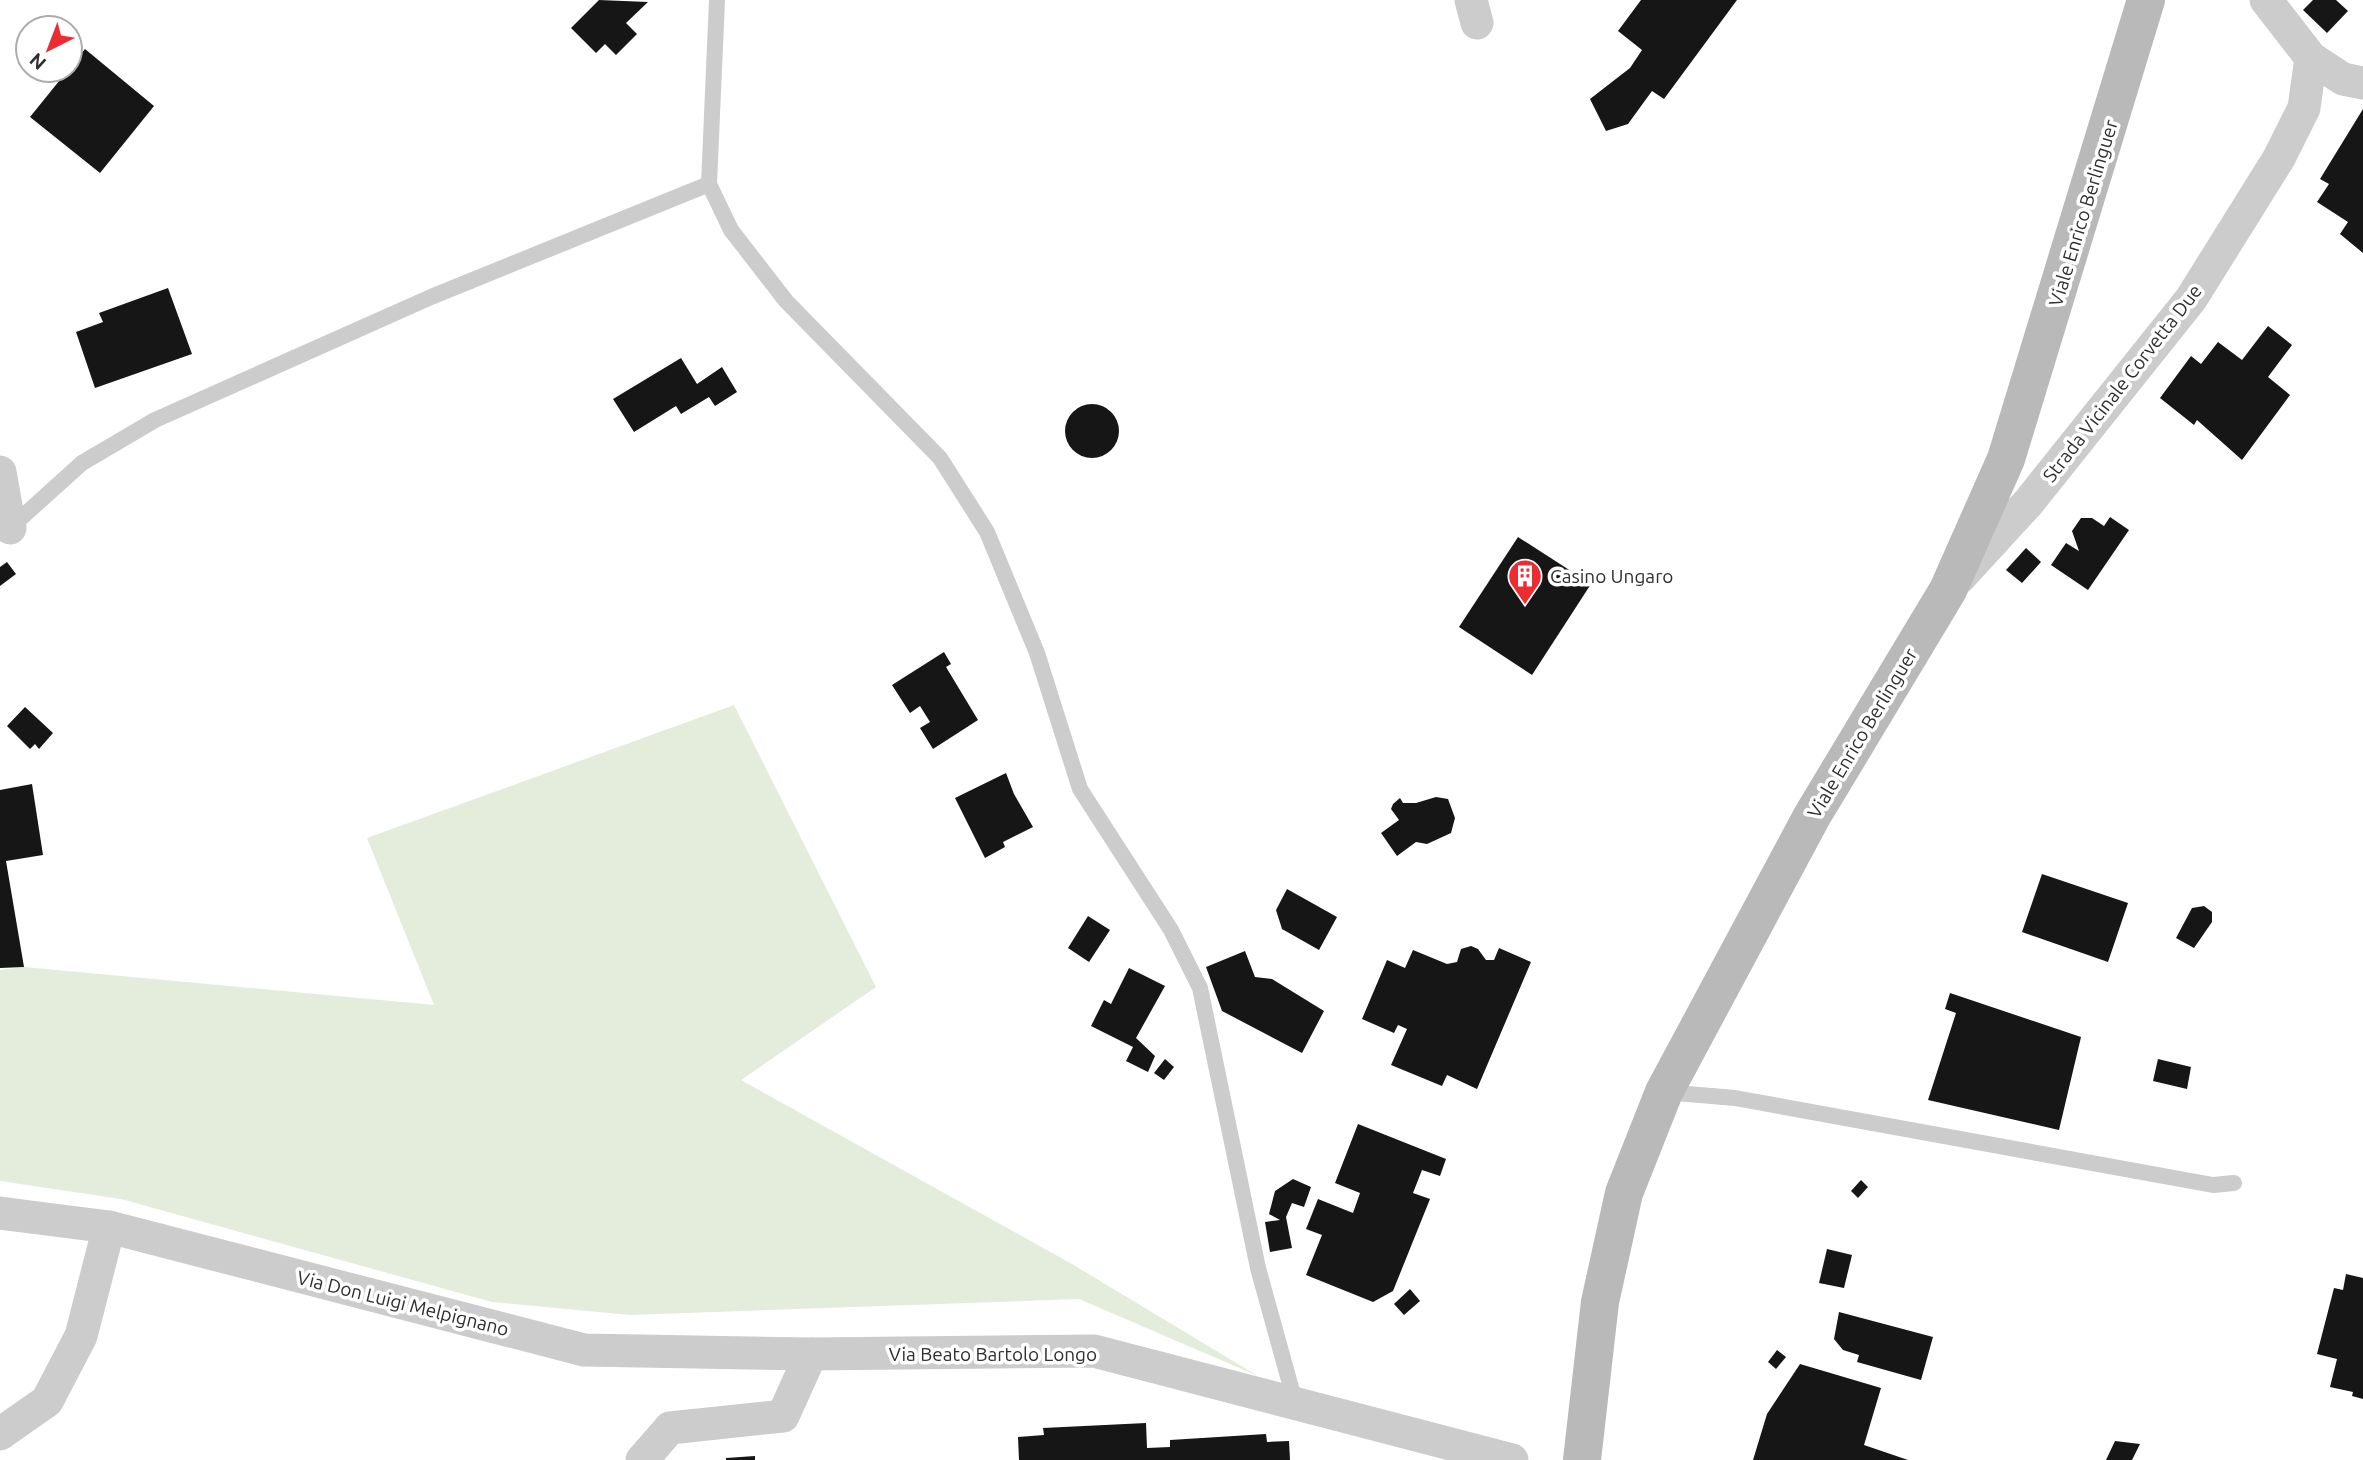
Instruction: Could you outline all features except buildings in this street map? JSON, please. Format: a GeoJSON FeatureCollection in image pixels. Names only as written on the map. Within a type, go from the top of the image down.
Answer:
{"type":"FeatureCollection","features":[{"type":"Feature","properties":{"kind":"main road","name":"Viale Enrico Berlinguer"},"geometry":{"type":"LineString","coordinates":[[1582,1460],[1606,1275],[1624,1193],[1664,1092],[1812,816],[1948,590],[2006,459],[2146,0]]}},
{"type":"Feature","properties":{"kind":"street"},"geometry":{"type":"LineString","coordinates":[[2266,0],[2311,58],[2343,79],[2363,83]]}},
{"type":"Feature","properties":{"kind":"street","name":"Strada Vicinale Corvetta Due"},"geometry":{"type":"LineString","coordinates":[[1948,590],[2028,503],[2191,299],[2279,158],[2304,107],[2311,58]]}},
{"type":"Feature","properties":{"kind":"street"},"geometry":{"type":"LineString","coordinates":[[0,472],[5,531]]}},
{"type":"Feature","properties":{"kind":"street","name":"Via Don Luigi Melpignano"},"geometry":{"type":"LineString","coordinates":[[0,1213],[108,1227],[583,1350],[811,1354]]}},
{"type":"Feature","properties":{"kind":"street"},"geometry":{"type":"LineString","coordinates":[[0,1434],[47,1401],[70,1358],[81,1336],[108,1227]]}},
{"type":"Feature","properties":{"kind":"street","name":"Via Beato Bartolo Longo"},"geometry":{"type":"LineString","coordinates":[[811,1354],[1094,1351],[1512,1460]]}},
{"type":"Feature","properties":{"kind":"street"},"geometry":{"type":"LineString","coordinates":[[642,1460],[670,1428],[783,1416],[811,1354]]}},
{"type":"Feature","properties":{"kind":"lane"},"geometry":{"type":"LineString","coordinates":[[717,0],[709,184],[731,230],[786,301],[940,458],[987,533],[1037,653],[1080,789],[1171,930],[1200,988],[1258,1268],[1295,1402]]}},
{"type":"Feature","properties":{"kind":"lane"},"geometry":{"type":"LineString","coordinates":[[5,531],[82,463],[155,420],[431,297],[709,184]]}},
{"type":"Feature","properties":{"kind":"lane"},"geometry":{"type":"LineString","coordinates":[[1664,1092],[1735,1098],[2213,1185],[2234,1183]]}},
{"type":"Feature","properties":{"kind":"green space"},"geometry":{"type":"Polygon","coordinates":[[[734,705],[876,987],[741,1080],[1072,1264],[1258,1376],[1079,1299],[630,1315],[492,1302],[121,1199],[0,1181],[0,970],[24,967],[434,1005],[367,838],[734,705]]]}},
{"type":"Feature","properties":{"kind":"place","name":"Casino Ungaro"},"geometry":{"type":"Point","coordinates":[1525,606]}}]}
